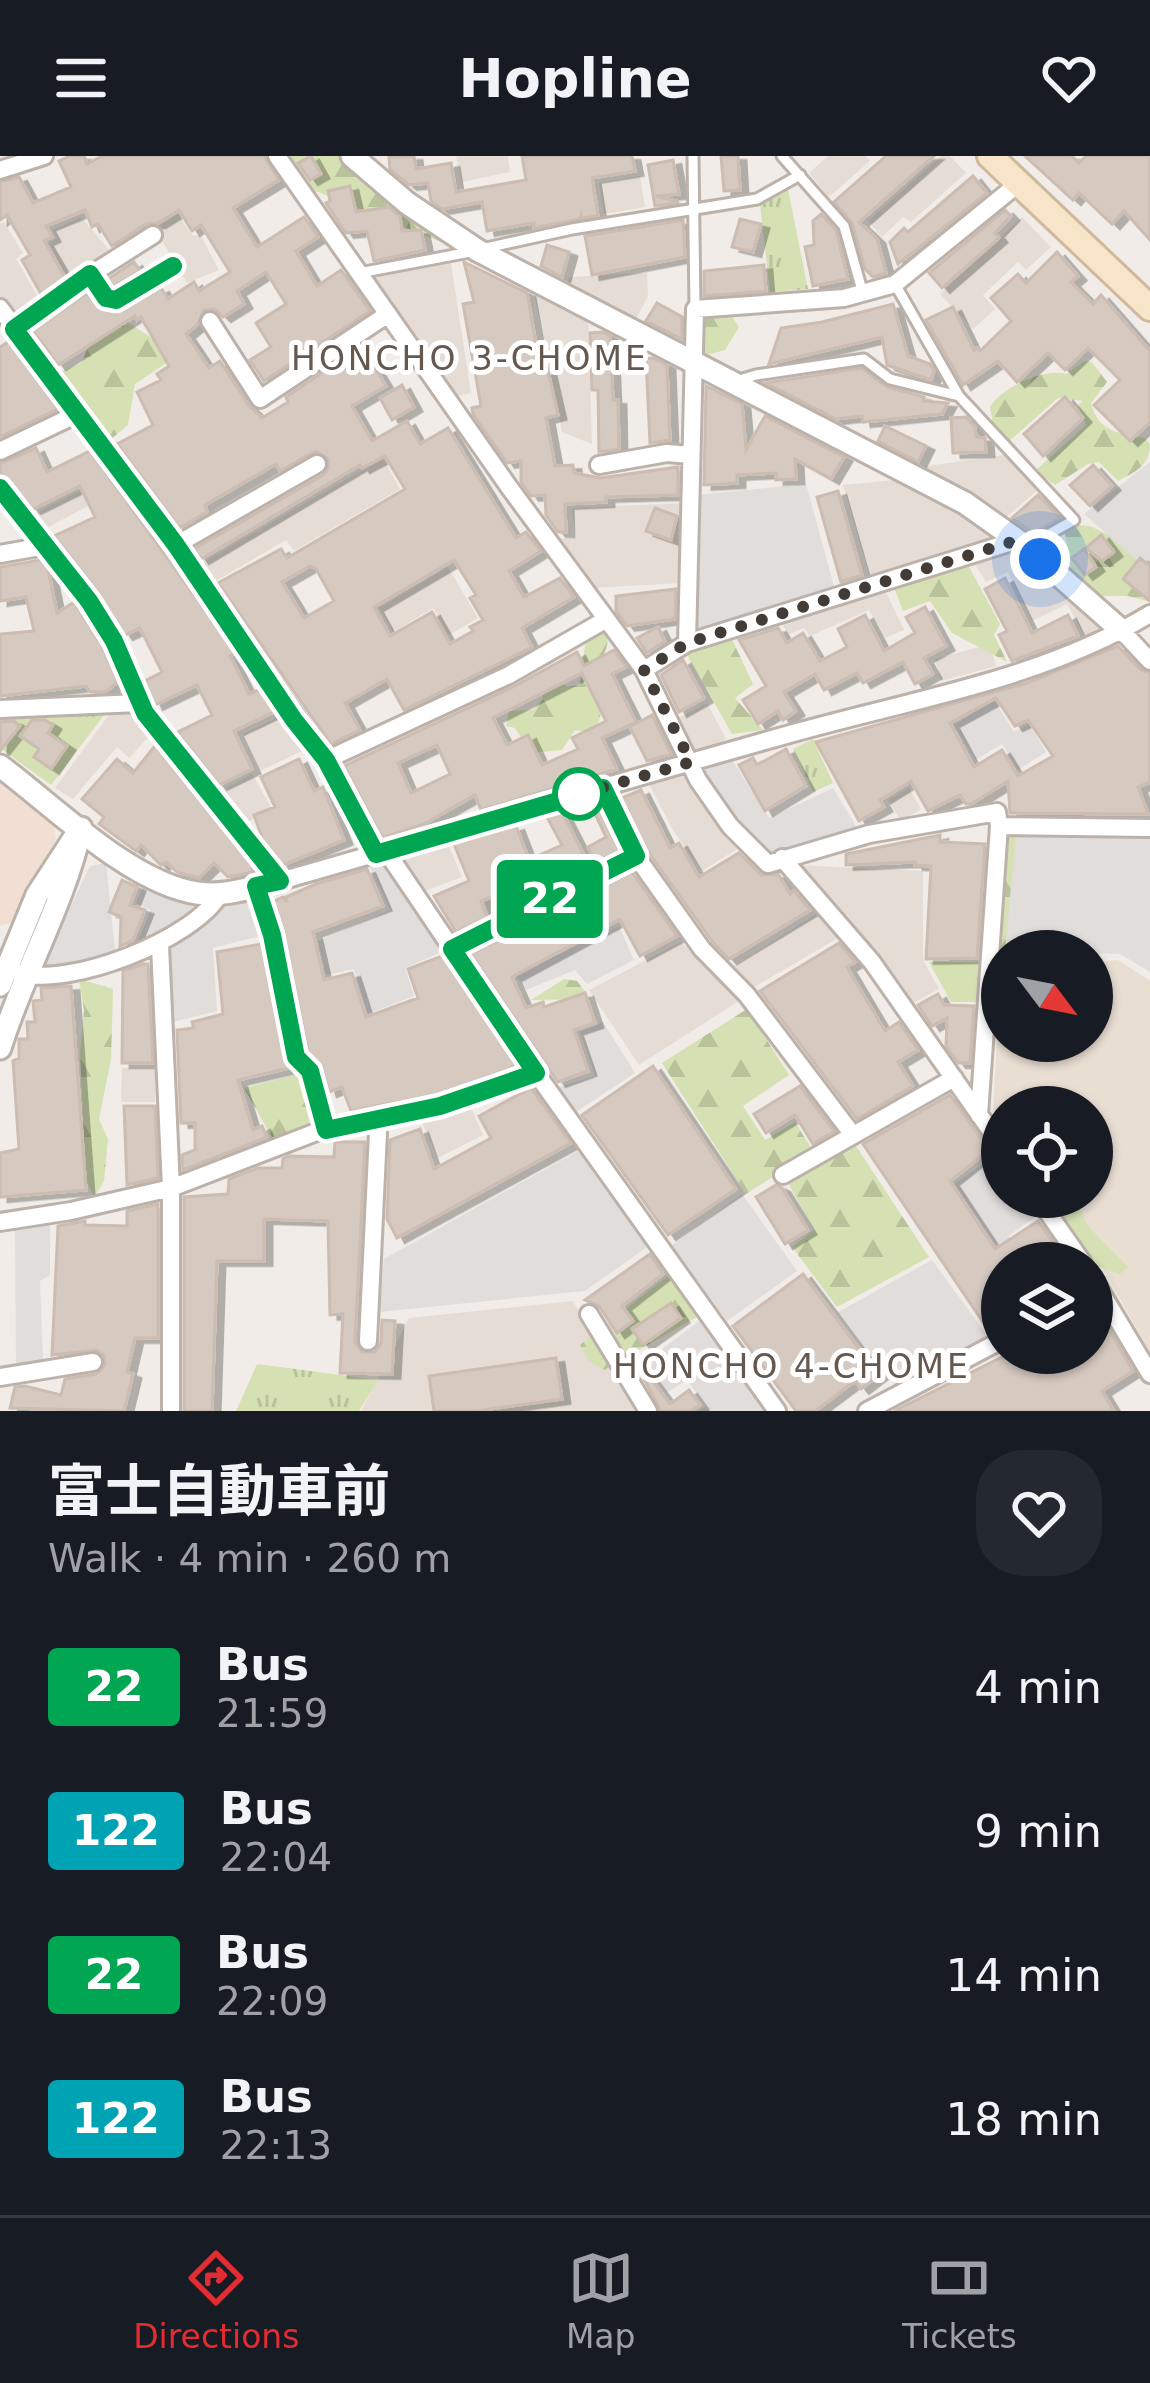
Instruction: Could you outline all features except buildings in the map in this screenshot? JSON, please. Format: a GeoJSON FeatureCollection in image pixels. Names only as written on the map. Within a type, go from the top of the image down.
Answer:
{"type":"FeatureCollection","features":[{"type":"Feature","properties":{"kind":"main road"},"geometry":{"type":"LineString","coordinates":[[990,156],[1150,308]]}},
{"type":"Feature","properties":{"kind":"street"},"geometry":{"type":"LineString","coordinates":[[0,170],[44,156]]}},
{"type":"Feature","properties":{"kind":"street"},"geometry":{"type":"LineString","coordinates":[[277,156],[644,670],[730,826],[768,864],[927,821],[997,812],[979,1115]]}},
{"type":"Feature","properties":{"kind":"street"},"geometry":{"type":"LineString","coordinates":[[352,156],[407,203],[477,250],[932,483],[1022,543],[1150,661]]}},
{"type":"Feature","properties":{"kind":"street"},"geometry":{"type":"LineString","coordinates":[[687,643],[694,309],[863,294],[895,284],[1019,183]]}},
{"type":"Feature","properties":{"kind":"street"},"geometry":{"type":"LineString","coordinates":[[14,329],[153,235]]}},
{"type":"Feature","properties":{"kind":"street"},"geometry":{"type":"LineString","coordinates":[[90,274],[106,298],[116,300],[173,266]]}},
{"type":"Feature","properties":{"kind":"street"},"geometry":{"type":"LineString","coordinates":[[0,308],[176,545],[326,760],[381,852],[777,1411]]}},
{"type":"Feature","properties":{"kind":"street"},"geometry":{"type":"LineString","coordinates":[[210,321],[260,399],[388,314]]}},
{"type":"Feature","properties":{"kind":"street"},"geometry":{"type":"LineString","coordinates":[[0,451],[77,413]]}},
{"type":"Feature","properties":{"kind":"street"},"geometry":{"type":"LineString","coordinates":[[599,465],[667,453],[691,455]]}},
{"type":"Feature","properties":{"kind":"street"},"geometry":{"type":"LineString","coordinates":[[176,545],[317,464]]}},
{"type":"Feature","properties":{"kind":"street"},"geometry":{"type":"LineString","coordinates":[[0,488],[89,601],[114,641],[139,703],[280,881]]}},
{"type":"Feature","properties":{"kind":"street"},"geometry":{"type":"LineString","coordinates":[[644,670],[687,643],[1022,543]]}},
{"type":"Feature","properties":{"kind":"street"},"geometry":{"type":"LineString","coordinates":[[0,554],[45,546]]}},
{"type":"Feature","properties":{"kind":"street"},"geometry":{"type":"LineString","coordinates":[[0,766],[139,870],[195,892],[220,894],[1039,667],[1150,614]]}},
{"type":"Feature","properties":{"kind":"street"},"geometry":{"type":"LineString","coordinates":[[326,760],[509,675],[604,620]]}},
{"type":"Feature","properties":{"kind":"street"},"geometry":{"type":"LineString","coordinates":[[0,710],[139,703]]}},
{"type":"Feature","properties":{"kind":"street"},"geometry":{"type":"LineString","coordinates":[[603,788],[636,856],[702,949],[747,995],[853,1135]]}},
{"type":"Feature","properties":{"kind":"street"},"geometry":{"type":"LineString","coordinates":[[999,826],[1150,828]]}},
{"type":"Feature","properties":{"kind":"street"},"geometry":{"type":"LineString","coordinates":[[1,1039],[11,976],[50,870],[81,828]]}},
{"type":"Feature","properties":{"kind":"street"},"geometry":{"type":"LineString","coordinates":[[452,949],[636,856]]}},
{"type":"Feature","properties":{"kind":"street"},"geometry":{"type":"LineString","coordinates":[[782,858],[872,962],[981,1118]]}},
{"type":"Feature","properties":{"kind":"street"},"geometry":{"type":"LineString","coordinates":[[256,886],[272,935],[296,1057],[310,1071],[326,1130]]}},
{"type":"Feature","properties":{"kind":"street"},"geometry":{"type":"LineString","coordinates":[[11,976],[50,978],[160,945],[212,909],[220,894]]}},
{"type":"Feature","properties":{"kind":"street"},"geometry":{"type":"LineString","coordinates":[[160,945],[171,1188],[171,1411]]}},
{"type":"Feature","properties":{"kind":"street"},"geometry":{"type":"LineString","coordinates":[[0,1222],[171,1188],[326,1130],[440,1106],[536,1073]]}},
{"type":"Feature","properties":{"kind":"street"},"geometry":{"type":"LineString","coordinates":[[783,1175],[954,1078]]}},
{"type":"Feature","properties":{"kind":"street"},"geometry":{"type":"LineString","coordinates":[[368,1341],[378,1132],[372,1120]]}},
{"type":"Feature","properties":{"kind":"street"},"geometry":{"type":"LineString","coordinates":[[589,1314],[648,1411]]}},
{"type":"Feature","properties":{"kind":"street"},"geometry":{"type":"LineString","coordinates":[[1113,1316],[1150,1374]]}},
{"type":"Feature","properties":{"kind":"street"},"geometry":{"type":"LineString","coordinates":[[867,1411],[981,1351]]}},
{"type":"Feature","properties":{"kind":"street"},"geometry":{"type":"LineString","coordinates":[[0,1377],[93,1362]]}},
{"type":"Feature","properties":{"kind":"lane"},"geometry":{"type":"LineString","coordinates":[[693,156],[694,309]]}},
{"type":"Feature","properties":{"kind":"lane"},"geometry":{"type":"LineString","coordinates":[[782,156],[844,226],[863,294]]}},
{"type":"Feature","properties":{"kind":"lane"},"geometry":{"type":"LineString","coordinates":[[359,272],[572,229],[757,199],[800,175]]}},
{"type":"Feature","properties":{"kind":"lane"},"geometry":{"type":"LineString","coordinates":[[895,284],[959,396],[1074,520],[1022,543]]}},
{"type":"Feature","properties":{"kind":"lane"},"geometry":{"type":"LineString","coordinates":[[734,382],[756,374],[863,359],[890,379],[959,396]]}},
{"type":"Feature","properties":{"kind":"shaded area"},"geometry":{"type":"Polygon","coordinates":[[[456,156],[508,156],[510,172],[462,182],[456,156]]]}},
{"type":"Feature","properties":{"kind":"shaded area"},"geometry":{"type":"Polygon","coordinates":[[[828,156],[866,156],[870,161],[829,197],[809,173],[828,156]]]}},
{"type":"Feature","properties":{"kind":"shaded area"},"geometry":{"type":"Polygon","coordinates":[[[941,156],[950,156],[966,173],[911,222],[903,217],[882,237],[868,221],[941,156]]]}},
{"type":"Feature","properties":{"kind":"shaded area"},"geometry":{"type":"Polygon","coordinates":[[[640,176],[645,207],[604,214],[599,183],[640,176]]]}},
{"type":"Feature","properties":{"kind":"shaded area"},"geometry":{"type":"Polygon","coordinates":[[[178,214],[192,235],[201,236],[219,270],[187,283],[155,229],[178,214]]]}},
{"type":"Feature","properties":{"kind":"shaded area"},"geometry":{"type":"Polygon","coordinates":[[[81,217],[111,252],[68,280],[49,243],[57,238],[53,230],[81,217]]]}},
{"type":"Feature","properties":{"kind":"shaded area"},"geometry":{"type":"Polygon","coordinates":[[[1022,217],[1051,247],[1026,270],[1018,262],[983,295],[995,309],[973,329],[940,294],[1022,217]]]}},
{"type":"Feature","properties":{"kind":"shaded area"},"geometry":{"type":"Polygon","coordinates":[[[4,222],[23,253],[16,259],[41,302],[13,321],[0,300],[0,224],[4,222]]]}},
{"type":"Feature","properties":{"kind":"shaded area"},"geometry":{"type":"Polygon","coordinates":[[[451,263],[471,393],[454,397],[371,276],[451,263]]]}},
{"type":"Feature","properties":{"kind":"shaded area"},"geometry":{"type":"Polygon","coordinates":[[[647,273],[648,296],[634,323],[565,289],[569,277],[647,273]]]}},
{"type":"Feature","properties":{"kind":"shaded area"},"geometry":{"type":"Polygon","coordinates":[[[534,292],[588,319],[592,444],[562,432],[534,292]]]}},
{"type":"Feature","properties":{"kind":"shaded area"},"geometry":{"type":"Polygon","coordinates":[[[1004,455],[1039,489],[1004,519],[920,467],[1004,455]]]}},
{"type":"Feature","properties":{"kind":"shaded area"},"geometry":{"type":"Polygon","coordinates":[[[383,458],[400,489],[294,551],[286,540],[211,584],[200,564],[383,458]]]}},
{"type":"Feature","properties":{"kind":"shaded area"},"geometry":{"type":"Polygon","coordinates":[[[1150,462],[1150,572],[1084,514],[1150,462]]]}},
{"type":"Feature","properties":{"kind":"shaded area"},"geometry":{"type":"Polygon","coordinates":[[[118,471],[126,486],[39,532],[31,516],[118,471]]]}},
{"type":"Feature","properties":{"kind":"shaded area"},"geometry":{"type":"Polygon","coordinates":[[[896,480],[938,496],[1002,540],[870,578],[843,485],[896,480]]]}},
{"type":"Feature","properties":{"kind":"shaded area"},"geometry":{"type":"Polygon","coordinates":[[[806,484],[835,590],[693,634],[697,495],[806,484]]]}},
{"type":"Feature","properties":{"kind":"shaded area"},"geometry":{"type":"Polygon","coordinates":[[[685,503],[681,583],[592,588],[557,540],[576,537],[572,508],[685,503]]]}},
{"type":"Feature","properties":{"kind":"shaded area"},"geometry":{"type":"Polygon","coordinates":[[[1016,546],[1108,628],[1087,641],[1067,604],[1032,621],[1008,572],[986,582],[972,560],[1016,546]]]}},
{"type":"Feature","properties":{"kind":"shaded area"},"geometry":{"type":"Polygon","coordinates":[[[448,567],[478,618],[449,635],[433,608],[393,632],[379,608],[448,567]]]}},
{"type":"Feature","properties":{"kind":"shaded area"},"geometry":{"type":"Polygon","coordinates":[[[884,588],[904,630],[885,638],[869,610],[810,636],[804,628],[789,634],[779,620],[884,588]]]}},
{"type":"Feature","properties":{"kind":"shaded area"},"geometry":{"type":"Polygon","coordinates":[[[990,644],[996,666],[941,681],[935,659],[990,644]]]}},
{"type":"Feature","properties":{"kind":"shaded area"},"geometry":{"type":"Polygon","coordinates":[[[994,700],[1014,732],[1029,724],[1046,752],[1018,770],[1002,744],[975,760],[954,725],[994,700]]]}},
{"type":"Feature","properties":{"kind":"shaded area"},"geometry":{"type":"Polygon","coordinates":[[[707,703],[726,739],[694,756],[675,720],[707,703]]]}},
{"type":"Feature","properties":{"kind":"shaded area"},"geometry":{"type":"Polygon","coordinates":[[[135,709],[152,733],[129,758],[117,747],[73,799],[55,788],[111,712],[135,709]]]}},
{"type":"Feature","properties":{"kind":"shaded area"},"geometry":{"type":"Polygon","coordinates":[[[287,713],[304,750],[260,771],[243,734],[287,713]]]}},
{"type":"Feature","properties":{"kind":"shaded area"},"geometry":{"type":"Polygon","coordinates":[[[732,760],[769,818],[833,788],[857,828],[770,857],[734,821],[704,776],[701,767],[732,760]]]}},
{"type":"Feature","properties":{"kind":"shaded area"},"geometry":{"type":"Polygon","coordinates":[[[687,769],[742,846],[702,871],[674,832],[647,780],[687,769]]]}},
{"type":"Feature","properties":{"kind":"shaded area"},"geometry":{"type":"Polygon","coordinates":[[[252,774],[272,809],[242,825],[223,790],[252,774]]]}},
{"type":"Feature","properties":{"kind":"shaded area"},"geometry":{"type":"Polygon","coordinates":[[[0,781],[52,816],[56,839],[16,921],[0,926],[0,781]]]}},
{"type":"Feature","properties":{"kind":"shaded area"},"geometry":{"type":"Polygon","coordinates":[[[909,788],[921,809],[901,821],[888,800],[909,788]]]}},
{"type":"Feature","properties":{"kind":"shaded area"},"geometry":{"type":"Polygon","coordinates":[[[1016,833],[1150,835],[1150,972],[1113,954],[1113,930],[1007,930],[1016,833]]]}},
{"type":"Feature","properties":{"kind":"shaded area"},"geometry":{"type":"Polygon","coordinates":[[[447,842],[462,877],[422,892],[393,853],[447,842]]]}},
{"type":"Feature","properties":{"kind":"shaded area"},"geometry":{"type":"Polygon","coordinates":[[[385,857],[448,949],[405,968],[414,996],[368,1014],[354,969],[326,975],[318,941],[390,910],[368,863],[385,857]]]}},
{"type":"Feature","properties":{"kind":"shaded area"},"geometry":{"type":"Polygon","coordinates":[[[106,863],[115,953],[39,973],[90,866],[106,863]]]}},
{"type":"Feature","properties":{"kind":"shaded area"},"geometry":{"type":"Polygon","coordinates":[[[795,865],[923,871],[923,960],[939,989],[908,1006],[795,865]]]}},
{"type":"Feature","properties":{"kind":"shaded area"},"geometry":{"type":"Polygon","coordinates":[[[534,868],[545,893],[492,921],[485,902],[504,895],[501,883],[534,868]]]}},
{"type":"Feature","properties":{"kind":"shaded area"},"geometry":{"type":"Polygon","coordinates":[[[146,879],[211,899],[195,917],[136,945],[151,910],[136,903],[146,879]]]}},
{"type":"Feature","properties":{"kind":"shaded area"},"geometry":{"type":"Polygon","coordinates":[[[253,892],[264,935],[213,948],[217,1011],[169,1023],[165,949],[195,929],[225,898],[253,892]]]}},
{"type":"Feature","properties":{"kind":"shaded area"},"geometry":{"type":"Polygon","coordinates":[[[821,911],[843,935],[748,991],[729,969],[821,911]]]}},
{"type":"Feature","properties":{"kind":"shaded area"},"geometry":{"type":"Polygon","coordinates":[[[619,926],[634,960],[587,984],[575,970],[526,990],[515,975],[619,926]]]}},
{"type":"Feature","properties":{"kind":"shaded area"},"geometry":{"type":"Polygon","coordinates":[[[681,942],[742,999],[639,1065],[589,990],[681,942]]]}},
{"type":"Feature","properties":{"kind":"shaded area"},"geometry":{"type":"Polygon","coordinates":[[[1113,960],[1150,981],[1150,1353],[1113,1286],[1113,1242],[1084,1242],[1068,1218],[1113,1218],[1113,1086],[994,1086],[996,1062],[1113,1062],[1113,960]]]}},
{"type":"Feature","properties":{"kind":"shaded area"},"geometry":{"type":"Polygon","coordinates":[[[603,1022],[635,1073],[576,1112],[556,1088],[595,1076],[580,1032],[603,1022]]]}},
{"type":"Feature","properties":{"kind":"shaded area"},"geometry":{"type":"Polygon","coordinates":[[[122,1068],[155,1068],[155,1102],[121,1102],[122,1068]]]}},
{"type":"Feature","properties":{"kind":"shaded area"},"geometry":{"type":"Polygon","coordinates":[[[469,1103],[483,1135],[438,1158],[419,1116],[469,1103]]]}},
{"type":"Feature","properties":{"kind":"shaded area"},"geometry":{"type":"Polygon","coordinates":[[[578,1151],[647,1247],[585,1291],[379,1312],[384,1259],[578,1151]]]}},
{"type":"Feature","properties":{"kind":"shaded area"},"geometry":{"type":"Polygon","coordinates":[[[981,1165],[981,1218],[1034,1218],[1008,1236],[1012,1242],[994,1242],[954,1184],[981,1165]]]}},
{"type":"Feature","properties":{"kind":"shaded area"},"geometry":{"type":"Polygon","coordinates":[[[742,1194],[797,1271],[727,1321],[672,1245],[742,1194]]]}},
{"type":"Feature","properties":{"kind":"shaded area"},"geometry":{"type":"Polygon","coordinates":[[[50,1221],[50,1275],[40,1281],[43,1359],[16,1367],[15,1222],[50,1221]]]}},
{"type":"Feature","properties":{"kind":"shaded area"},"geometry":{"type":"Polygon","coordinates":[[[932,1260],[981,1327],[981,1342],[898,1389],[838,1312],[932,1260]]]}},
{"type":"Feature","properties":{"kind":"shaded area"},"geometry":{"type":"Polygon","coordinates":[[[573,1301],[639,1411],[361,1411],[409,1318],[573,1301]]]}},
{"type":"Feature","properties":{"kind":"shaded area"},"geometry":{"type":"Polygon","coordinates":[[[702,1319],[768,1411],[699,1411],[706,1406],[687,1380],[666,1393],[646,1361],[702,1319]]]}},
{"type":"Feature","properties":{"kind":"green space"},"geometry":{"type":"Polygon","coordinates":[[[285,156],[339,156],[446,244],[313,190],[285,156]]]}},
{"type":"Feature","properties":{"kind":"green space"},"geometry":{"type":"Polygon","coordinates":[[[788,189],[808,289],[770,292],[760,204],[788,189]]]}},
{"type":"Feature","properties":{"kind":"green space"},"geometry":{"type":"Polygon","coordinates":[[[112,312],[178,355],[135,384],[128,425],[110,440],[86,431],[70,417],[58,373],[81,363],[98,325],[112,312]]]}},
{"type":"Feature","properties":{"kind":"green space"},"geometry":{"type":"Polygon","coordinates":[[[731,315],[739,327],[725,350],[707,355],[700,351],[701,318],[731,315]]]}},
{"type":"Feature","properties":{"kind":"green space"},"geometry":{"type":"Polygon","coordinates":[[[1085,361],[1092,362],[1107,382],[1091,403],[1099,420],[1111,430],[1145,438],[1149,452],[1140,467],[1118,481],[1099,462],[1055,485],[1035,471],[1086,425],[1078,405],[1083,401],[1058,398],[1007,443],[993,425],[990,407],[1024,381],[1066,374],[1085,361]]]}},
{"type":"Feature","properties":{"kind":"green space"},"geometry":{"type":"Polygon","coordinates":[[[1077,525],[1090,526],[1150,555],[1150,602],[1128,596],[1094,596],[1072,575],[1065,533],[1077,525]]]}},
{"type":"Feature","properties":{"kind":"green space"},"geometry":{"type":"Polygon","coordinates":[[[968,565],[1000,624],[994,635],[1007,662],[952,633],[930,601],[903,611],[893,585],[968,565]]]}},
{"type":"Feature","properties":{"kind":"green space"},"geometry":{"type":"Polygon","coordinates":[[[599,631],[607,634],[607,646],[599,672],[598,724],[592,733],[575,730],[562,750],[531,753],[515,728],[506,726],[509,711],[533,710],[543,698],[534,674],[543,670],[567,687],[580,685],[585,645],[599,631]]]}},
{"type":"Feature","properties":{"kind":"green space"},"geometry":{"type":"Polygon","coordinates":[[[731,637],[753,684],[735,698],[763,730],[732,734],[687,655],[731,637]]]}},
{"type":"Feature","properties":{"kind":"green space"},"geometry":{"type":"Polygon","coordinates":[[[105,714],[51,785],[0,748],[0,717],[105,714]]]}},
{"type":"Feature","properties":{"kind":"green space"},"geometry":{"type":"Polygon","coordinates":[[[813,739],[833,783],[813,792],[793,749],[813,739]]]}},
{"type":"Feature","properties":{"kind":"green space"},"geometry":{"type":"Polygon","coordinates":[[[1048,824],[1018,930],[997,930],[1000,872],[1006,869],[1005,858],[991,845],[993,827],[1048,824]]]}},
{"type":"Feature","properties":{"kind":"green space"},"geometry":{"type":"Polygon","coordinates":[[[929,962],[981,962],[981,1002],[951,1002],[929,962]]]}},
{"type":"Feature","properties":{"kind":"green space"},"geometry":{"type":"Polygon","coordinates":[[[79,979],[113,989],[111,1059],[99,1119],[108,1139],[104,1181],[94,1198],[86,1179],[80,1055],[84,1010],[79,979]]]}},
{"type":"Feature","properties":{"kind":"green space"},"geometry":{"type":"Polygon","coordinates":[[[564,979],[577,981],[591,999],[531,1000],[564,979]]]}},
{"type":"Feature","properties":{"kind":"green space"},"geometry":{"type":"Polygon","coordinates":[[[747,1009],[789,1075],[743,1106],[765,1140],[795,1122],[813,1151],[746,1194],[662,1063],[747,1009]]]}},
{"type":"Feature","properties":{"kind":"green space"},"geometry":{"type":"Polygon","coordinates":[[[303,1073],[319,1124],[273,1139],[244,1088],[303,1073]]]}},
{"type":"Feature","properties":{"kind":"green space"},"geometry":{"type":"Polygon","coordinates":[[[854,1143],[929,1257],[837,1307],[792,1247],[814,1230],[788,1183],[854,1143]]]}},
{"type":"Feature","properties":{"kind":"green space"},"geometry":{"type":"Polygon","coordinates":[[[1060,1218],[1084,1218],[1104,1242],[1077,1242],[1060,1218]]]}},
{"type":"Feature","properties":{"kind":"green space"},"geometry":{"type":"Polygon","coordinates":[[[1113,1252],[1128,1267],[1120,1274],[1113,1272],[1113,1252]]]}},
{"type":"Feature","properties":{"kind":"green space"},"geometry":{"type":"Polygon","coordinates":[[[670,1274],[700,1315],[604,1370],[589,1361],[580,1345],[670,1274]]]}},
{"type":"Feature","properties":{"kind":"green space"},"geometry":{"type":"Polygon","coordinates":[[[257,1364],[378,1380],[359,1411],[236,1411],[257,1364]]]}},
{"type":"Feature","properties":{"kind":"bus line","name":"22"},"geometry":{"type":"LineString","coordinates":[[0,488],[89,601],[114,641],[145,713],[280,881],[256,886],[272,935],[296,1057],[310,1071],[326,1130],[440,1106],[536,1073],[452,949],[636,856],[603,788],[376,854],[326,760],[176,545],[14,329],[90,274],[106,298],[116,300],[173,266]]}},
{"type":"Feature","properties":{"kind":"district","name":"HONCHO 3-CHOME"},"geometry":{"type":"Point","coordinates":[470,358]}},
{"type":"Feature","properties":{"kind":"district","name":"HONCHO 4-CHOME"},"geometry":{"type":"Point","coordinates":[792,1366]}},
{"type":"Feature","properties":{"kind":"route"},"geometry":{"type":"LineString","coordinates":[[579,794],[560,800],[691,762],[644,670],[687,643],[1018,540],[1040,559]]}}]}
